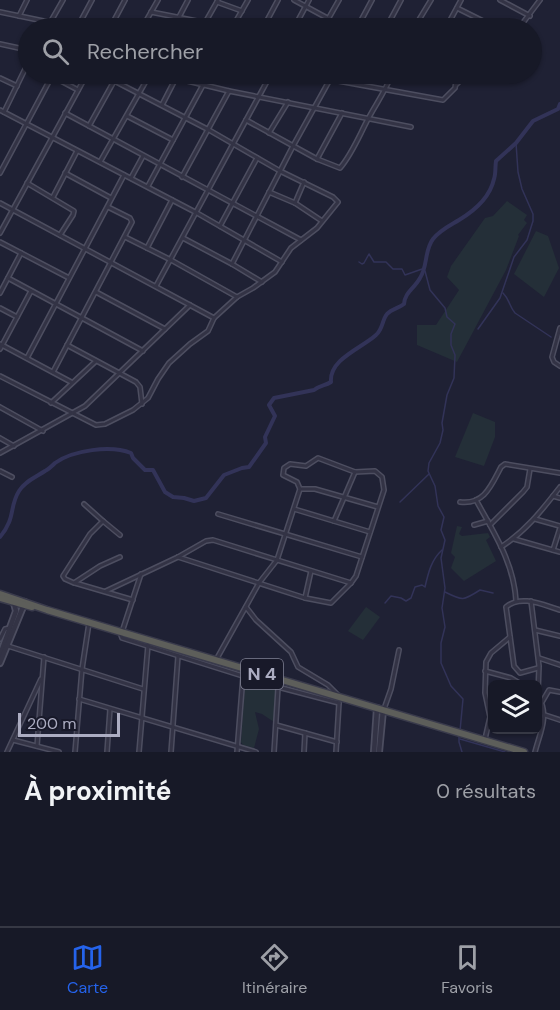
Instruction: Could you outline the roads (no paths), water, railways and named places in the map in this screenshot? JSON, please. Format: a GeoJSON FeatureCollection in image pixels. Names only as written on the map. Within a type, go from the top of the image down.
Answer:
{"type":"FeatureCollection","features":[{"type":"Feature","properties":{"kind":"highway","name":"N 4"},"geometry":{"type":"LineString","coordinates":[[0,594],[178,652],[216,660],[244,672],[524,752]]}},
{"type":"Feature","properties":{"kind":"highway","name":"N 4"},"geometry":{"type":"LineString","coordinates":[[0,598],[14,603],[25,603]]}},
{"type":"Feature","properties":{"kind":"street"},"geometry":{"type":"LineString","coordinates":[[19,16],[27,0]]}},
{"type":"Feature","properties":{"kind":"street"},"geometry":{"type":"LineString","coordinates":[[53,18],[63,0]]}},
{"type":"Feature","properties":{"kind":"street"},"geometry":{"type":"LineString","coordinates":[[82,18],[92,0]]}},
{"type":"Feature","properties":{"kind":"street"},"geometry":{"type":"LineString","coordinates":[[115,18],[124,1],[118,0]]}},
{"type":"Feature","properties":{"kind":"street"},"geometry":{"type":"LineString","coordinates":[[148,18],[158,0]]}},
{"type":"Feature","properties":{"kind":"street"},"geometry":{"type":"LineString","coordinates":[[151,12],[179,18],[188,0]]}},
{"type":"Feature","properties":{"kind":"street"},"geometry":{"type":"LineString","coordinates":[[238,18],[248,0]]}},
{"type":"Feature","properties":{"kind":"street"},"geometry":{"type":"LineString","coordinates":[[268,18],[278,0]]}},
{"type":"Feature","properties":{"kind":"street"},"geometry":{"type":"LineString","coordinates":[[294,0],[327,18]]}},
{"type":"Feature","properties":{"kind":"street"},"geometry":{"type":"LineString","coordinates":[[299,18],[309,0]]}},
{"type":"Feature","properties":{"kind":"street"},"geometry":{"type":"LineString","coordinates":[[330,18],[339,0]]}},
{"type":"Feature","properties":{"kind":"street"},"geometry":{"type":"LineString","coordinates":[[362,18],[372,0]]}},
{"type":"Feature","properties":{"kind":"street"},"geometry":{"type":"LineString","coordinates":[[391,18],[401,0]]}},
{"type":"Feature","properties":{"kind":"street"},"geometry":{"type":"LineString","coordinates":[[420,18],[431,0]]}},
{"type":"Feature","properties":{"kind":"street"},"geometry":{"type":"LineString","coordinates":[[452,18],[461,0]]}},
{"type":"Feature","properties":{"kind":"street"},"geometry":{"type":"LineString","coordinates":[[500,0],[530,16],[540,0]]}},
{"type":"Feature","properties":{"kind":"street"},"geometry":{"type":"LineString","coordinates":[[207,18],[217,1],[242,11]]}},
{"type":"Feature","properties":{"kind":"street"},"geometry":{"type":"LineString","coordinates":[[457,8],[476,18]]}},
{"type":"Feature","properties":{"kind":"street"},"geometry":{"type":"LineString","coordinates":[[0,12],[28,18]]}},
{"type":"Feature","properties":{"kind":"street"},"geometry":{"type":"LineString","coordinates":[[0,44],[18,48]]}},
{"type":"Feature","properties":{"kind":"street"},"geometry":{"type":"LineString","coordinates":[[0,78],[17,86],[2,111],[131,178],[282,261]]}},
{"type":"Feature","properties":{"kind":"street"},"geometry":{"type":"LineString","coordinates":[[0,173],[46,84]]}},
{"type":"Feature","properties":{"kind":"street"},"geometry":{"type":"LineString","coordinates":[[68,84],[78,90]]}},
{"type":"Feature","properties":{"kind":"street"},"geometry":{"type":"LineString","coordinates":[[0,233],[81,84]]}},
{"type":"Feature","properties":{"kind":"street"},"geometry":{"type":"LineString","coordinates":[[89,126],[112,84]]}},
{"type":"Feature","properties":{"kind":"street"},"geometry":{"type":"LineString","coordinates":[[0,376],[96,425],[105,424],[142,404],[153,393],[158,379],[169,363],[190,344],[208,332],[214,318],[237,297],[275,272],[291,248],[312,232],[338,202],[333,197],[280,171],[209,130],[120,84]]}},
{"type":"Feature","properties":{"kind":"street"},"geometry":{"type":"LineString","coordinates":[[100,162],[145,84]]}},
{"type":"Feature","properties":{"kind":"street"},"geometry":{"type":"LineString","coordinates":[[162,105],[172,84]]}},
{"type":"Feature","properties":{"kind":"street"},"geometry":{"type":"LineString","coordinates":[[199,84],[411,127]]}},
{"type":"Feature","properties":{"kind":"street"},"geometry":{"type":"LineString","coordinates":[[156,286],[266,84]]}},
{"type":"Feature","properties":{"kind":"street"},"geometry":{"type":"LineString","coordinates":[[232,264],[327,84]]}},
{"type":"Feature","properties":{"kind":"street"},"geometry":{"type":"LineString","coordinates":[[355,84],[443,100],[456,86]]}},
{"type":"Feature","properties":{"kind":"street"},"geometry":{"type":"LineString","coordinates":[[246,120],[339,169],[352,151],[388,84]]}},
{"type":"Feature","properties":{"kind":"street"},"geometry":{"type":"LineString","coordinates":[[147,187],[203,85]]}},
{"type":"Feature","properties":{"kind":"street"},"geometry":{"type":"LineString","coordinates":[[182,177],[229,91]]}},
{"type":"Feature","properties":{"kind":"street"},"geometry":{"type":"LineString","coordinates":[[269,133],[288,102]]}},
{"type":"Feature","properties":{"kind":"street"},"geometry":{"type":"LineString","coordinates":[[65,113],[301,240]]}},
{"type":"Feature","properties":{"kind":"street"},"geometry":{"type":"LineString","coordinates":[[317,159],[342,113]]}},
{"type":"Feature","properties":{"kind":"street"},"geometry":{"type":"LineString","coordinates":[[127,116],[173,140]]}},
{"type":"Feature","properties":{"kind":"street"},"geometry":{"type":"LineString","coordinates":[[52,198],[77,151]]}},
{"type":"Feature","properties":{"kind":"street"},"geometry":{"type":"LineString","coordinates":[[131,178],[143,156]]}},
{"type":"Feature","properties":{"kind":"street"},"geometry":{"type":"LineString","coordinates":[[220,226],[257,158]]}},
{"type":"Feature","properties":{"kind":"street"},"geometry":{"type":"LineString","coordinates":[[65,173],[112,199]]}},
{"type":"Feature","properties":{"kind":"street"},"geometry":{"type":"LineString","coordinates":[[27,358],[124,175]]}},
{"type":"Feature","properties":{"kind":"street"},"geometry":{"type":"LineString","coordinates":[[295,203],[304,182]]}},
{"type":"Feature","properties":{"kind":"street"},"geometry":{"type":"LineString","coordinates":[[27,183],[74,211],[74,215],[60,235]]}},
{"type":"Feature","properties":{"kind":"street"},"geometry":{"type":"LineString","coordinates":[[269,192],[295,203],[322,221]]}},
{"type":"Feature","properties":{"kind":"street"},"geometry":{"type":"LineString","coordinates":[[147,248],[172,200]]}},
{"type":"Feature","properties":{"kind":"street"},"geometry":{"type":"LineString","coordinates":[[0,203],[214,318]]}},
{"type":"Feature","properties":{"kind":"street"},"geometry":{"type":"LineString","coordinates":[[53,372],[132,220],[108,207]]}},
{"type":"Feature","properties":{"kind":"street"},"geometry":{"type":"LineString","coordinates":[[124,237],[237,297]]}},
{"type":"Feature","properties":{"kind":"street"},"geometry":{"type":"LineString","coordinates":[[183,238],[262,282]]}},
{"type":"Feature","properties":{"kind":"street"},"geometry":{"type":"LineString","coordinates":[[0,242],[69,278]]}},
{"type":"Feature","properties":{"kind":"street"},"geometry":{"type":"LineString","coordinates":[[0,293],[21,253]]}},
{"type":"Feature","properties":{"kind":"street"},"geometry":{"type":"LineString","coordinates":[[8,278],[142,351]]}},
{"type":"Feature","properties":{"kind":"street"},"geometry":{"type":"LineString","coordinates":[[31,291],[1,346],[71,382]]}},
{"type":"Feature","properties":{"kind":"street"},"geometry":{"type":"LineString","coordinates":[[96,292],[165,329]]}},
{"type":"Feature","properties":{"kind":"street"},"geometry":{"type":"LineString","coordinates":[[0,453],[75,413],[96,397],[190,305]]}},
{"type":"Feature","properties":{"kind":"street"},"geometry":{"type":"LineString","coordinates":[[0,308],[17,318]]}},
{"type":"Feature","properties":{"kind":"street"},"geometry":{"type":"LineString","coordinates":[[559,366],[552,357],[560,328]]}},
{"type":"Feature","properties":{"kind":"street"},"geometry":{"type":"LineString","coordinates":[[67,345],[138,384],[142,404]]}},
{"type":"Feature","properties":{"kind":"street"},"geometry":{"type":"LineString","coordinates":[[51,403],[96,361]]}},
{"type":"Feature","properties":{"kind":"street"},"geometry":{"type":"LineString","coordinates":[[0,407],[42,431]]}},
{"type":"Feature","properties":{"kind":"street"},"geometry":{"type":"LineString","coordinates":[[0,438],[14,446]]}},
{"type":"Feature","properties":{"kind":"street"},"geometry":{"type":"LineString","coordinates":[[178,557],[259,583],[305,597],[331,603],[351,583],[362,557],[384,490],[381,475],[375,471],[355,472],[318,458],[304,466],[290,464],[286,466],[283,475],[296,481],[300,489],[277,560],[259,583],[216,660]]}},
{"type":"Feature","properties":{"kind":"street"},"geometry":{"type":"LineString","coordinates":[[460,502],[477,500],[487,493],[504,464],[560,472]]}},
{"type":"Feature","properties":{"kind":"street"},"geometry":{"type":"LineString","coordinates":[[474,525],[489,523],[527,488],[530,469]]}},
{"type":"Feature","properties":{"kind":"street"},"geometry":{"type":"LineString","coordinates":[[0,471],[12,477]]}},
{"type":"Feature","properties":{"kind":"street"},"geometry":{"type":"LineString","coordinates":[[334,521],[355,472]]}},
{"type":"Feature","properties":{"kind":"street"},"geometry":{"type":"LineString","coordinates":[[501,547],[514,539],[535,519],[560,487]]}},
{"type":"Feature","properties":{"kind":"street"},"geometry":{"type":"LineString","coordinates":[[300,489],[315,489],[378,507]]}},
{"type":"Feature","properties":{"kind":"street"},"geometry":{"type":"LineString","coordinates":[[553,496],[560,498]]}},
{"type":"Feature","properties":{"kind":"street"},"geometry":{"type":"LineString","coordinates":[[477,500],[512,572],[516,601]]}},
{"type":"Feature","properties":{"kind":"street"},"geometry":{"type":"LineString","coordinates":[[84,504],[120,535]]}},
{"type":"Feature","properties":{"kind":"street"},"geometry":{"type":"LineString","coordinates":[[294,509],[370,532]]}},
{"type":"Feature","properties":{"kind":"street"},"geometry":{"type":"LineString","coordinates":[[218,514],[362,557]]}},
{"type":"Feature","properties":{"kind":"street"},"geometry":{"type":"LineString","coordinates":[[535,519],[560,527],[553,550]]}},
{"type":"Feature","properties":{"kind":"street"},"geometry":{"type":"LineString","coordinates":[[103,521],[90,534],[64,574],[65,579],[133,600]]}},
{"type":"Feature","properties":{"kind":"street"},"geometry":{"type":"LineString","coordinates":[[514,539],[560,552]]}},
{"type":"Feature","properties":{"kind":"street"},"geometry":{"type":"LineString","coordinates":[[106,591],[213,540],[351,583]]}},
{"type":"Feature","properties":{"kind":"street"},"geometry":{"type":"LineString","coordinates":[[74,583],[100,566],[120,557]]}},
{"type":"Feature","properties":{"kind":"street"},"geometry":{"type":"LineString","coordinates":[[305,597],[310,571]]}},
{"type":"Feature","properties":{"kind":"street"},"geometry":{"type":"LineString","coordinates":[[122,632],[141,574]]}},
{"type":"Feature","properties":{"kind":"street"},"geometry":{"type":"LineString","coordinates":[[538,668],[525,672],[518,671],[514,666],[506,608],[516,601],[531,601],[560,610]]}},
{"type":"Feature","properties":{"kind":"street"},"geometry":{"type":"LineString","coordinates":[[531,601],[538,658],[538,680]]}},
{"type":"Feature","properties":{"kind":"street"},"geometry":{"type":"LineString","coordinates":[[0,655],[16,611],[14,603]]}},
{"type":"Feature","properties":{"kind":"street"},"geometry":{"type":"LineString","coordinates":[[0,663],[25,603]]}},
{"type":"Feature","properties":{"kind":"street"},"geometry":{"type":"LineString","coordinates":[[246,607],[256,620],[294,655],[298,667],[328,685],[339,700],[336,752]]}},
{"type":"Feature","properties":{"kind":"street"},"geometry":{"type":"LineString","coordinates":[[75,752],[82,669],[89,622]]}},
{"type":"Feature","properties":{"kind":"street"},"geometry":{"type":"LineString","coordinates":[[0,639],[5,629],[11,628]]}},
{"type":"Feature","properties":{"kind":"street"},"geometry":{"type":"LineString","coordinates":[[535,630],[560,636]]}},
{"type":"Feature","properties":{"kind":"street"},"geometry":{"type":"LineString","coordinates":[[488,707],[484,693],[485,671],[489,655],[511,637]]}},
{"type":"Feature","properties":{"kind":"street"},"geometry":{"type":"LineString","coordinates":[[139,752],[143,688],[149,643]]}},
{"type":"Feature","properties":{"kind":"street"},"geometry":{"type":"LineString","coordinates":[[8,646],[143,688]]}},
{"type":"Feature","properties":{"kind":"street"},"geometry":{"type":"LineString","coordinates":[[374,752],[380,709],[389,690],[399,650]]}},
{"type":"Feature","properties":{"kind":"street"},"geometry":{"type":"LineString","coordinates":[[171,752],[178,652],[244,672],[278,687],[339,700]]}},
{"type":"Feature","properties":{"kind":"street"},"geometry":{"type":"LineString","coordinates":[[38,746],[44,657]]}},
{"type":"Feature","properties":{"kind":"street"},"geometry":{"type":"LineString","coordinates":[[538,658],[560,665]]}},
{"type":"Feature","properties":{"kind":"street"},"geometry":{"type":"LineString","coordinates":[[485,671],[514,680]]}},
{"type":"Feature","properties":{"kind":"street"},"geometry":{"type":"LineString","coordinates":[[237,750],[244,672]]}},
{"type":"Feature","properties":{"kind":"street"},"geometry":{"type":"LineString","coordinates":[[7,752],[43,675]]}},
{"type":"Feature","properties":{"kind":"street"},"geometry":{"type":"LineString","coordinates":[[274,752],[278,687]]}},
{"type":"Feature","properties":{"kind":"street"},"geometry":{"type":"LineString","coordinates":[[542,721],[545,715],[542,703],[549,690],[560,692]]}},
{"type":"Feature","properties":{"kind":"street"},"geometry":{"type":"LineString","coordinates":[[79,699],[173,727],[237,750],[256,752]]}},
{"type":"Feature","properties":{"kind":"street"},"geometry":{"type":"LineString","coordinates":[[107,752],[110,708]]}},
{"type":"Feature","properties":{"kind":"street"},"geometry":{"type":"LineString","coordinates":[[379,752],[380,709]]}},
{"type":"Feature","properties":{"kind":"street"},"geometry":{"type":"LineString","coordinates":[[545,715],[560,720]]}},
{"type":"Feature","properties":{"kind":"street"},"geometry":{"type":"LineString","coordinates":[[276,725],[337,742]]}},
{"type":"Feature","properties":{"kind":"street"},"geometry":{"type":"LineString","coordinates":[[485,741],[488,730]]}},
{"type":"Feature","properties":{"kind":"street"},"geometry":{"type":"LineString","coordinates":[[304,752],[305,733]]}},
{"type":"Feature","properties":{"kind":"street"},"geometry":{"type":"LineString","coordinates":[[535,752],[538,734]]}},
{"type":"Feature","properties":{"kind":"street"},"geometry":{"type":"LineString","coordinates":[[13,740],[59,752]]}},
{"type":"Feature","properties":{"kind":"waterway"},"geometry":{"type":"LineString","coordinates":[[0,537],[8,524],[14,502],[21,488],[55,463],[82,452],[113,449],[131,453],[145,470],[153,470],[165,492],[173,497],[194,501],[206,498],[224,475],[249,467],[266,443],[265,437],[275,416],[269,405],[274,398],[314,390],[331,382],[335,367],[341,360],[376,335],[387,314],[404,304],[406,296],[418,282],[424,269],[428,248],[433,239],[485,198],[492,186],[496,161],[516,143],[533,121],[558,109],[560,104]]}},
{"type":"Feature","properties":{"kind":"waterway"},"geometry":{"type":"LineString","coordinates":[[478,329],[500,298],[514,257],[527,240],[533,221],[533,214],[522,189],[518,172],[516,143]]}},
{"type":"Feature","properties":{"kind":"waterway"},"geometry":{"type":"LineString","coordinates":[[359,262],[364,263],[369,254],[374,262],[386,262],[393,269],[402,269],[405,275],[425,268]]}},
{"type":"Feature","properties":{"kind":"waterway"},"geometry":{"type":"LineString","coordinates":[[425,271],[430,290],[445,308],[447,317],[455,324],[451,334],[451,345],[455,355],[454,378],[447,395],[440,443],[429,463],[428,471],[435,486],[438,506],[444,517],[441,530],[445,540],[441,558],[445,588],[442,608],[445,627],[441,643],[441,663],[451,686],[463,699],[460,731]]}},
{"type":"Feature","properties":{"kind":"waterway"},"geometry":{"type":"LineString","coordinates":[[503,293],[515,313],[551,337]]}},
{"type":"Feature","properties":{"kind":"waterway"},"geometry":{"type":"LineString","coordinates":[[400,502],[429,474]]}},
{"type":"Feature","properties":{"kind":"waterway"},"geometry":{"type":"LineString","coordinates":[[385,603],[391,596],[406,601],[411,598],[415,587],[422,585],[425,587],[433,563],[442,550]]}},
{"type":"Feature","properties":{"kind":"waterway"},"geometry":{"type":"LineString","coordinates":[[445,592],[463,599],[480,590],[493,593]]}},
{"type":"Feature","properties":{"kind":"waterway"},"geometry":{"type":"LineString","coordinates":[[459,735],[462,752]]}},
{"type":"Feature","properties":{"kind":"waterway"},"geometry":{"type":"LineString","coordinates":[[460,739],[505,752]]}}]}
